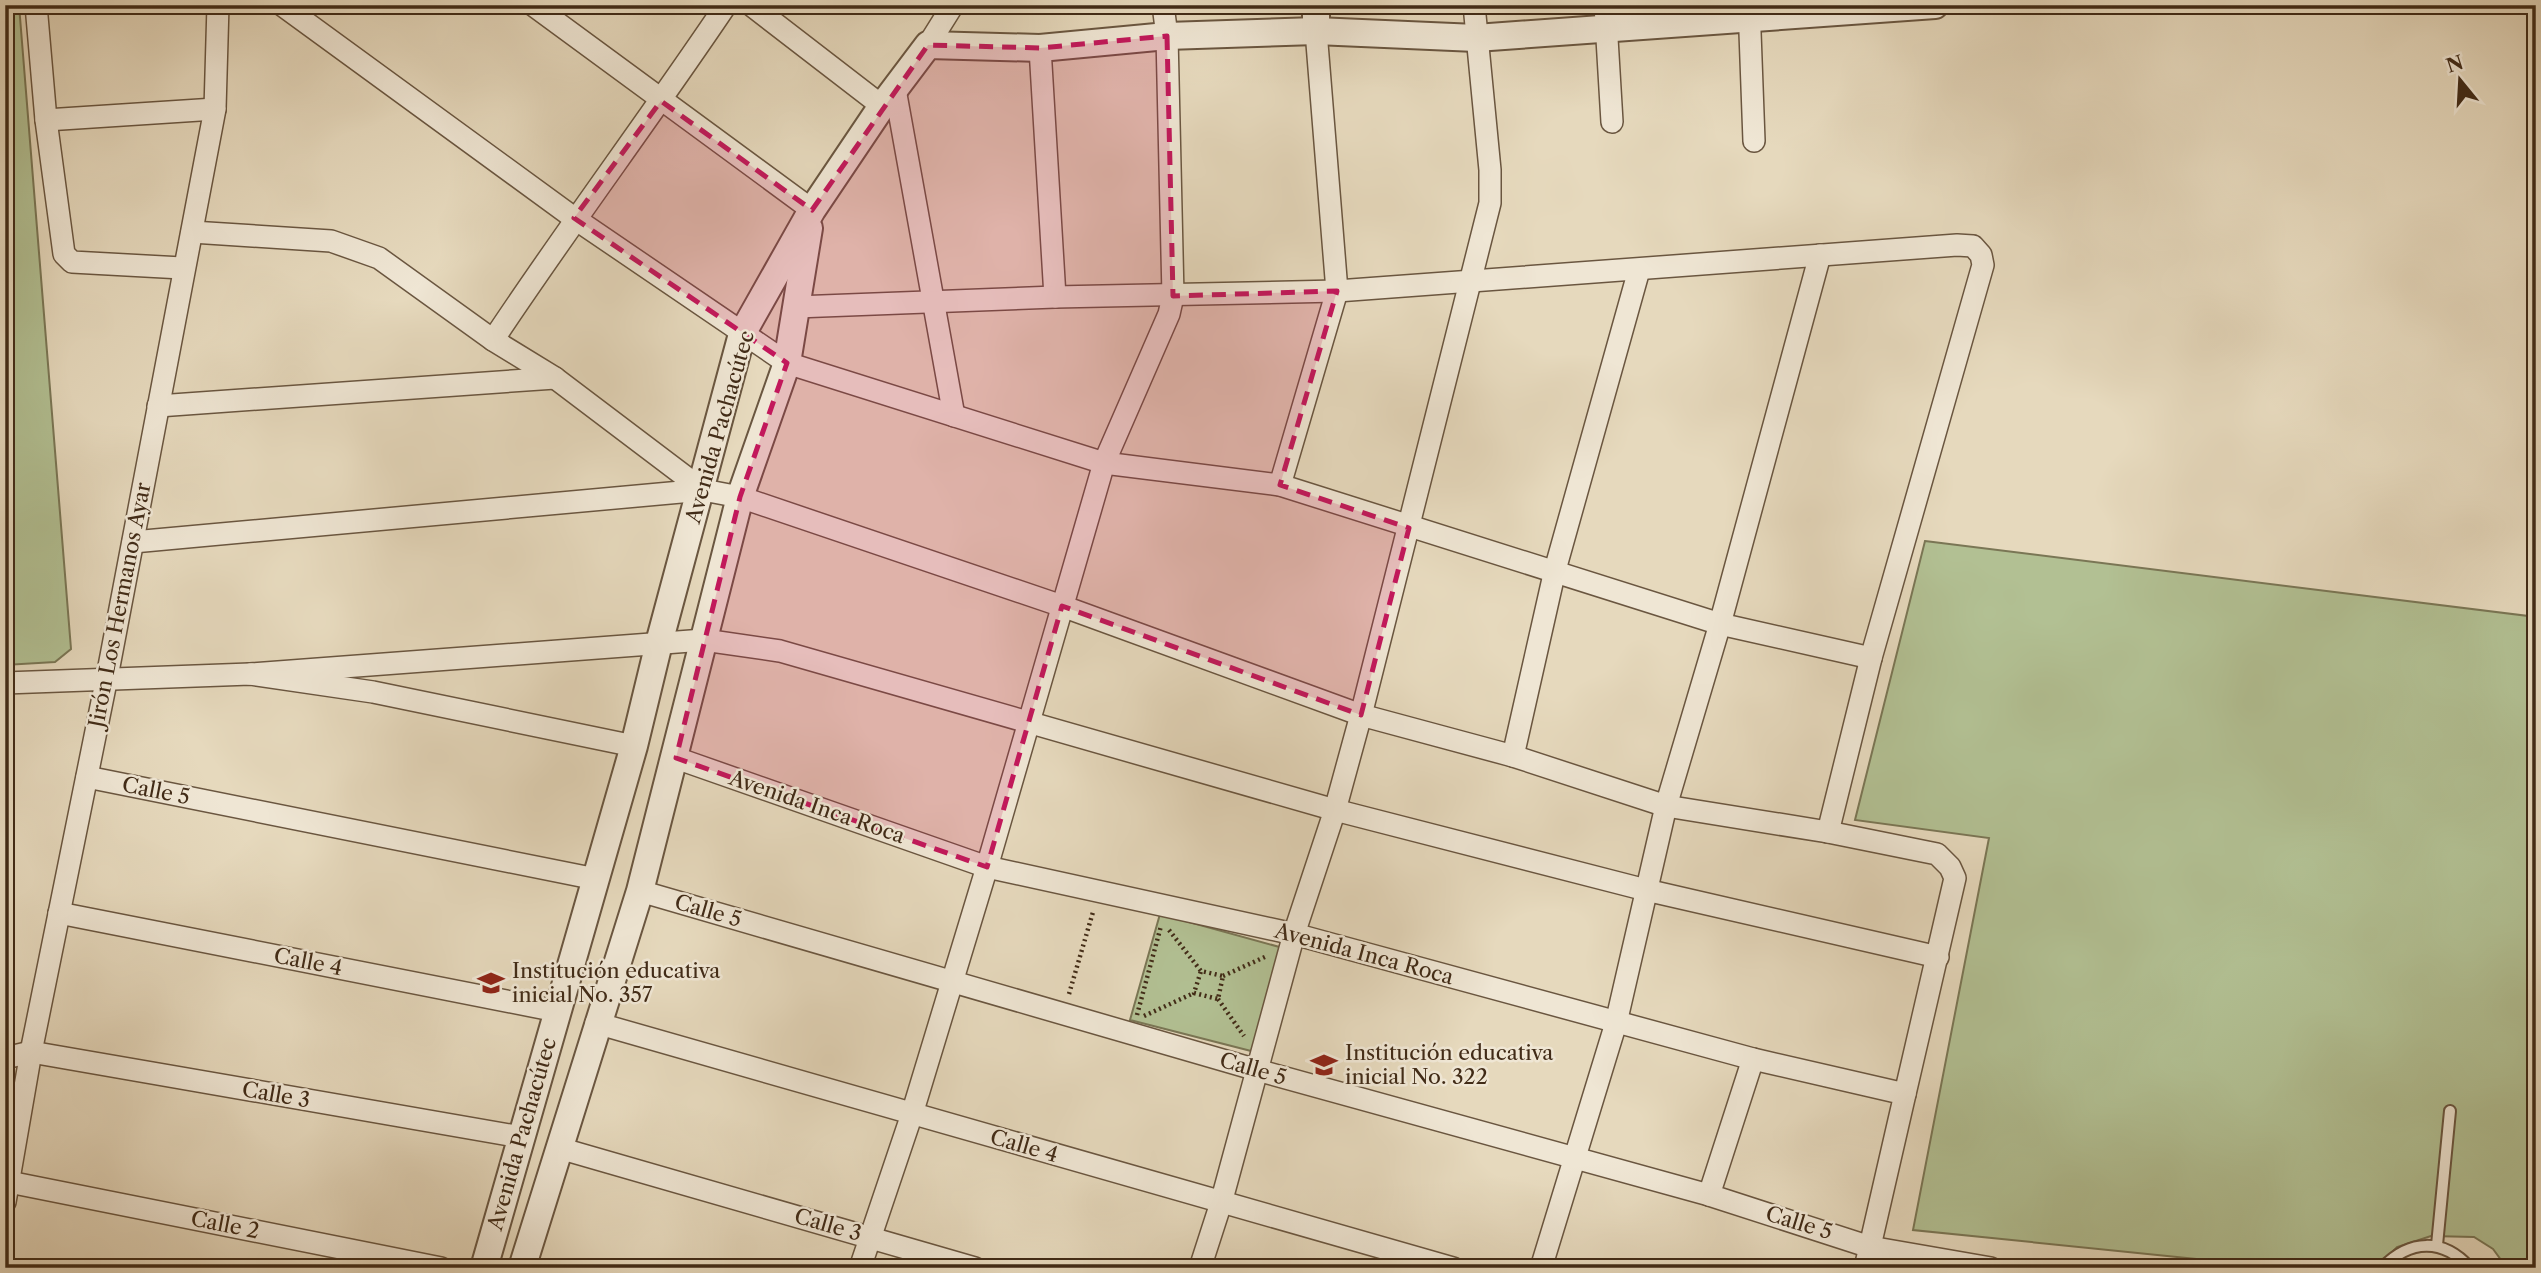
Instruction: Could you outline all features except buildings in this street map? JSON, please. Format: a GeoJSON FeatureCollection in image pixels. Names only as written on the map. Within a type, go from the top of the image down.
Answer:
{"type":"FeatureCollection","features":[{"type":"Feature","properties":{"kind":"street"},"geometry":{"type":"LineString","coordinates":[[36,5],[46,120],[64,254],[72,262],[182,268]]}},
{"type":"Feature","properties":{"kind":"street","name":"Jirón Los Hermanos Ayar"},"geometry":{"type":"LineString","coordinates":[[7,1192],[31,1052],[107,677],[182,268],[192,232],[215,109],[218,5]]}},
{"type":"Feature","properties":{"kind":"street"},"geometry":{"type":"LineString","coordinates":[[282,5],[574,218],[787,363],[1104,463],[1280,485],[1409,528],[1555,570],[1720,624],[1871,658]]}},
{"type":"Feature","properties":{"kind":"street"},"geometry":{"type":"LineString","coordinates":[[533,5],[811,210],[888,97],[928,45],[953,5]]}},
{"type":"Feature","properties":{"kind":"street"},"geometry":{"type":"LineString","coordinates":[[493,340],[574,218],[661,101],[726,5]]}},
{"type":"Feature","properties":{"kind":"street"},"geometry":{"type":"LineString","coordinates":[[751,5],[888,97],[954,416]]}},
{"type":"Feature","properties":{"kind":"street"},"geometry":{"type":"LineString","coordinates":[[860,1268],[912,1114],[987,867],[1104,463],[1169,314],[1173,296],[1167,36],[1163,5]]}},
{"type":"Feature","properties":{"kind":"street"},"geometry":{"type":"LineString","coordinates":[[1200,1268],[1221,1203],[1294,934],[1335,810],[1361,715],[1490,203],[1490,170],[1474,5]]}},
{"type":"Feature","properties":{"kind":"street"},"geometry":{"type":"LineString","coordinates":[[928,45],[1040,48],[1316,18],[1476,38],[1606,17],[1935,5]]}},
{"type":"Feature","properties":{"kind":"street"},"geometry":{"type":"LineString","coordinates":[[1749,11],[1754,141]]}},
{"type":"Feature","properties":{"kind":"street"},"geometry":{"type":"LineString","coordinates":[[1606,17],[1612,122]]}},
{"type":"Feature","properties":{"kind":"street"},"geometry":{"type":"LineString","coordinates":[[1280,485],[1337,291],[1316,18]]}},
{"type":"Feature","properties":{"kind":"street"},"geometry":{"type":"LineString","coordinates":[[1040,48],[1055,297]]}},
{"type":"Feature","properties":{"kind":"street"},"geometry":{"type":"LineString","coordinates":[[46,120],[215,109]]}},
{"type":"Feature","properties":{"kind":"street","name":"Avenida Pachacútec"},"geometry":{"type":"LineString","coordinates":[[522,1268],[596,1023],[640,891],[676,758],[740,497],[787,363],[811,210]]}},
{"type":"Feature","properties":{"kind":"street","name":"Avenida Pachacútec"},"geometry":{"type":"LineString","coordinates":[[484,1268],[634,746],[742,334],[811,210]]}},
{"type":"Feature","properties":{"kind":"street"},"geometry":{"type":"LineString","coordinates":[[192,232],[331,241],[379,258],[493,340],[555,378],[703,490]]}},
{"type":"Feature","properties":{"kind":"street"},"geometry":{"type":"LineString","coordinates":[[796,307],[932,304],[1055,297],[1337,291],[1957,245],[1973,246],[1981,255],[1983,265],[1871,658],[1828,832]]}},
{"type":"Feature","properties":{"kind":"street"},"geometry":{"type":"LineString","coordinates":[[1541,1268],[1616,1023],[1666,806],[1720,624],[1820,255]]}},
{"type":"Feature","properties":{"kind":"street"},"geometry":{"type":"LineString","coordinates":[[1513,756],[1555,570],[1640,270]]}},
{"type":"Feature","properties":{"kind":"street"},"geometry":{"type":"LineString","coordinates":[[158,406],[555,378]]}},
{"type":"Feature","properties":{"kind":"street"},"geometry":{"type":"LineString","coordinates":[[133,542],[703,490],[740,497],[1062,606],[1361,715],[1513,756],[1666,806],[1828,832],[1937,854],[1950,867],[1955,878],[1905,1094],[1880,1255],[1865,1268]]}},
{"type":"Feature","properties":{"kind":"street"},"geometry":{"type":"LineString","coordinates":[[5,683],[107,677],[250,674],[704,640],[780,651],[841,666],[1028,724],[1335,810],[1646,890],[1938,957]]}},
{"type":"Feature","properties":{"kind":"street"},"geometry":{"type":"LineString","coordinates":[[250,674],[373,692],[634,746]]}},
{"type":"Feature","properties":{"kind":"street","name":"Avenida Inca Roca"},"geometry":{"type":"LineString","coordinates":[[676,758],[987,867],[1294,934],[1753,1059],[1905,1094]]}},
{"type":"Feature","properties":{"kind":"street","name":"Calle 5"},"geometry":{"type":"LineString","coordinates":[[87,777],[596,879]]}},
{"type":"Feature","properties":{"kind":"street","name":"Calle 5"},"geometry":{"type":"LineString","coordinates":[[640,891],[1256,1070],[1709,1195],[1880,1255],[1991,1268]]}},
{"type":"Feature","properties":{"kind":"street","name":"Calle 4"},"geometry":{"type":"LineString","coordinates":[[59,914],[557,1011]]}},
{"type":"Feature","properties":{"kind":"street","name":"Calle 4"},"geometry":{"type":"LineString","coordinates":[[596,1023],[1453,1268]]}},
{"type":"Feature","properties":{"kind":"street"},"geometry":{"type":"LineString","coordinates":[[5,1058],[31,1052]]}},
{"type":"Feature","properties":{"kind":"street","name":"Calle 3"},"geometry":{"type":"LineString","coordinates":[[31,1052],[521,1137]]}},
{"type":"Feature","properties":{"kind":"street"},"geometry":{"type":"LineString","coordinates":[[1709,1195],[1753,1059]]}},
{"type":"Feature","properties":{"kind":"street","name":"Calle 3"},"geometry":{"type":"LineString","coordinates":[[559,1149],[975,1268]]}},
{"type":"Feature","properties":{"kind":"street","name":"Calle 2"},"geometry":{"type":"LineString","coordinates":[[7,1192],[442,1268]]}},
{"type":"Feature","properties":{"kind":"lane"},"geometry":{"type":"LineString","coordinates":[[2437,1245],[2450,1111]]}},
{"type":"Feature","properties":{"kind":"lane"},"geometry":{"type":"LineString","coordinates":[[2382,1268],[2405,1249],[2425,1244],[2437,1245],[2470,1268]]}},
{"type":"Feature","properties":{"kind":"path"},"geometry":{"type":"LineString","coordinates":[[1067,1002],[1096,904]]}},
{"type":"Feature","properties":{"kind":"path"},"geometry":{"type":"LineString","coordinates":[[1136,1020],[1162,920],[1201,971],[1223,976],[1269,955]]}},
{"type":"Feature","properties":{"kind":"path"},"geometry":{"type":"LineString","coordinates":[[1194,993],[1201,971]]}},
{"type":"Feature","properties":{"kind":"path"},"geometry":{"type":"LineString","coordinates":[[1218,999],[1223,976]]}},
{"type":"Feature","properties":{"kind":"path"},"geometry":{"type":"LineString","coordinates":[[1136,1020],[1194,993],[1218,999],[1246,1040]]}},
{"type":"Feature","properties":{"kind":"path"},"geometry":{"type":"LineString","coordinates":[[1124,1017],[1149,1023]]}},
{"type":"Feature","properties":{"kind":"highlighted area"},"geometry":{"type":"Polygon","coordinates":[[[1167,36],[1173,296],[1337,291],[1280,485],[1409,528],[1361,715],[1062,606],[987,867],[676,758],[740,497],[787,363],[574,218],[661,101],[812,210],[928,45],[1040,48],[1167,36]]]}},
{"type":"Feature","properties":{"kind":"green space"},"geometry":{"type":"Polygon","coordinates":[[[5,5],[19,5],[71,649],[55,662],[5,665],[5,5]]]}},
{"type":"Feature","properties":{"kind":"green space"},"geometry":{"type":"Polygon","coordinates":[[[1925,541],[2536,617],[2536,1268],[2507,1268],[2493,1249],[2474,1237],[2431,1236],[2397,1247],[2377,1268],[2285,1268],[1913,1230],[1989,838],[1855,820],[1925,541]]]}},
{"type":"Feature","properties":{"kind":"green space"},"geometry":{"type":"Polygon","coordinates":[[[1160,914],[1283,948],[1255,1052],[1130,1020],[1160,914]]]}},
{"type":"Feature","properties":{"kind":"place","name":"Institución educativa inicial No. 357"},"geometry":{"type":"Point","coordinates":[491,983]}},
{"type":"Feature","properties":{"kind":"place","name":"Institución educativa inicial No. 322"},"geometry":{"type":"Point","coordinates":[1324,1065]}}]}
